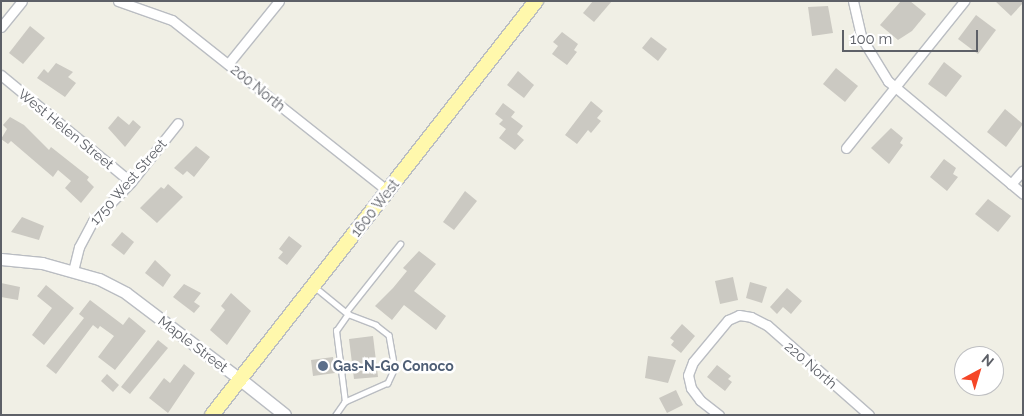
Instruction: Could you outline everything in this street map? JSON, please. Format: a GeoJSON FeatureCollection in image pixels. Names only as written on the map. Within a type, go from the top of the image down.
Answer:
{"type":"FeatureCollection","features":[{"type":"Feature","properties":{"kind":"main road","name":"1600 West"},"geometry":{"type":"LineString","coordinates":[[212,415],[536,1]]}},
{"type":"Feature","properties":{"kind":"main road","name":"Maple Street"},"geometry":{"type":"LineString","coordinates":[[241,380],[285,415]]}},
{"type":"Feature","properties":{"kind":"street"},"geometry":{"type":"LineString","coordinates":[[1,27],[22,1]]}},
{"type":"Feature","properties":{"kind":"street","name":"200 North"},"geometry":{"type":"LineString","coordinates":[[118,1],[172,20],[388,191]]}},
{"type":"Feature","properties":{"kind":"street"},"geometry":{"type":"LineString","coordinates":[[228,64],[279,1]]}},
{"type":"Feature","properties":{"kind":"street"},"geometry":{"type":"LineString","coordinates":[[853,1],[866,47],[894,88],[1023,194]]}},
{"type":"Feature","properties":{"kind":"street"},"geometry":{"type":"LineString","coordinates":[[846,148],[964,1]]}},
{"type":"Feature","properties":{"kind":"street","name":"West Helen Street"},"geometry":{"type":"LineString","coordinates":[[1,75],[131,182]]}},
{"type":"Feature","properties":{"kind":"street","name":"1750 West Street"},"geometry":{"type":"LineString","coordinates":[[73,271],[78,247],[93,221],[131,182],[178,123]]}},
{"type":"Feature","properties":{"kind":"street"},"geometry":{"type":"LineString","coordinates":[[1011,184],[1023,170]]}},
{"type":"Feature","properties":{"kind":"street","name":"Maple Street"},"geometry":{"type":"LineString","coordinates":[[1,259],[42,262],[98,279],[126,293],[241,380]]}},
{"type":"Feature","properties":{"kind":"street","name":"220 North"},"geometry":{"type":"LineString","coordinates":[[719,415],[700,400],[691,388],[688,375],[693,362],[728,320],[739,315],[751,317],[767,325],[869,415]]}},
{"type":"Feature","properties":{"kind":"lane"},"geometry":{"type":"LineString","coordinates":[[345,402],[336,331],[347,313],[400,244]]}},
{"type":"Feature","properties":{"kind":"lane"},"geometry":{"type":"LineString","coordinates":[[314,286],[347,313],[376,325],[389,335],[394,368],[388,383],[345,402],[336,415]]}},
{"type":"Feature","properties":{"kind":"building"},"geometry":{"type":"Polygon","coordinates":[[[593,1],[612,1],[594,22],[583,13],[593,1]]]}},
{"type":"Feature","properties":{"kind":"building"},"geometry":{"type":"Polygon","coordinates":[[[901,1],[910,1],[926,14],[912,31],[898,40],[880,25],[901,1]]]}},
{"type":"Feature","properties":{"kind":"building"},"geometry":{"type":"Polygon","coordinates":[[[995,1],[1023,1],[1023,3],[1011,16],[995,1]]]}},
{"type":"Feature","properties":{"kind":"building"},"geometry":{"type":"Polygon","coordinates":[[[828,6],[833,33],[812,36],[808,7],[828,6]]]}},
{"type":"Feature","properties":{"kind":"building"},"geometry":{"type":"Polygon","coordinates":[[[976,15],[996,30],[978,54],[958,39],[976,15]]]}},
{"type":"Feature","properties":{"kind":"building"},"geometry":{"type":"Polygon","coordinates":[[[30,26],[45,38],[23,64],[9,53],[30,26]]]}},
{"type":"Feature","properties":{"kind":"building"},"geometry":{"type":"Polygon","coordinates":[[[562,32],[578,44],[574,50],[577,52],[567,65],[552,54],[558,46],[553,42],[562,32]]]}},
{"type":"Feature","properties":{"kind":"building"},"geometry":{"type":"Polygon","coordinates":[[[651,37],[667,49],[658,61],[642,48],[651,37]]]}},
{"type":"Feature","properties":{"kind":"building"},"geometry":{"type":"Polygon","coordinates":[[[944,62],[962,76],[946,97],[928,84],[944,62]]]}},
{"type":"Feature","properties":{"kind":"building"},"geometry":{"type":"Polygon","coordinates":[[[56,63],[73,72],[68,77],[76,83],[65,97],[37,78],[44,69],[48,73],[56,63]]]}},
{"type":"Feature","properties":{"kind":"building"},"geometry":{"type":"Polygon","coordinates":[[[836,68],[858,86],[845,102],[823,84],[836,68]]]}},
{"type":"Feature","properties":{"kind":"building"},"geometry":{"type":"Polygon","coordinates":[[[518,71],[534,85],[524,98],[507,85],[518,71]]]}},
{"type":"Feature","properties":{"kind":"building"},"geometry":{"type":"Polygon","coordinates":[[[591,101],[603,111],[597,118],[601,121],[591,133],[588,130],[577,144],[565,135],[591,101]]]}},
{"type":"Feature","properties":{"kind":"building"},"geometry":{"type":"Polygon","coordinates":[[[503,103],[515,112],[511,117],[523,126],[517,134],[524,140],[515,150],[499,138],[506,129],[499,124],[503,120],[495,114],[503,103]]]}},
{"type":"Feature","properties":{"kind":"building"},"geometry":{"type":"Polygon","coordinates":[[[1005,109],[1023,124],[1006,147],[987,132],[1005,109]]]}},
{"type":"Feature","properties":{"kind":"building"},"geometry":{"type":"Polygon","coordinates":[[[118,116],[129,125],[133,120],[141,127],[125,147],[108,128],[118,116]]]}},
{"type":"Feature","properties":{"kind":"building"},"geometry":{"type":"Polygon","coordinates":[[[10,117],[24,125],[49,150],[51,147],[89,177],[87,180],[94,187],[81,203],[65,188],[71,181],[58,170],[53,177],[11,141],[8,144],[1,139],[7,129],[3,125],[10,117]]]}},
{"type":"Feature","properties":{"kind":"building"},"geometry":{"type":"Polygon","coordinates":[[[891,128],[903,138],[900,143],[903,145],[889,164],[871,148],[891,128]]]}},
{"type":"Feature","properties":{"kind":"building"},"geometry":{"type":"Polygon","coordinates":[[[196,146],[210,157],[194,177],[187,171],[183,175],[174,168],[196,146]]]}},
{"type":"Feature","properties":{"kind":"building"},"geometry":{"type":"Polygon","coordinates":[[[944,159],[956,168],[953,174],[958,177],[947,191],[930,177],[944,159]]]}},
{"type":"Feature","properties":{"kind":"building"},"geometry":{"type":"Polygon","coordinates":[[[168,184],[183,197],[157,223],[140,208],[161,187],[164,189],[168,184]]]}},
{"type":"Feature","properties":{"kind":"building"},"geometry":{"type":"Polygon","coordinates":[[[465,191],[477,201],[454,230],[443,222],[465,191]]]}},
{"type":"Feature","properties":{"kind":"building"},"geometry":{"type":"Polygon","coordinates":[[[988,199],[1011,216],[998,232],[975,214],[988,199]]]}},
{"type":"Feature","properties":{"kind":"building"},"geometry":{"type":"Polygon","coordinates":[[[22,217],[44,226],[39,240],[11,232],[22,217]]]}},
{"type":"Feature","properties":{"kind":"building"},"geometry":{"type":"Polygon","coordinates":[[[122,232],[134,242],[124,255],[111,245],[122,232]]]}},
{"type":"Feature","properties":{"kind":"building"},"geometry":{"type":"Polygon","coordinates":[[[289,236],[302,246],[287,265],[278,258],[283,252],[279,249],[289,236]]]}},
{"type":"Feature","properties":{"kind":"building"},"geometry":{"type":"Polygon","coordinates":[[[419,251],[436,264],[414,291],[446,316],[436,330],[404,305],[392,320],[375,306],[407,271],[403,268],[419,251]]]}},
{"type":"Feature","properties":{"kind":"building"},"geometry":{"type":"Polygon","coordinates":[[[155,260],[171,275],[163,287],[145,273],[155,260]]]}},
{"type":"Feature","properties":{"kind":"building"},"geometry":{"type":"Polygon","coordinates":[[[733,277],[738,300],[720,304],[715,281],[733,277]]]}},
{"type":"Feature","properties":{"kind":"building"},"geometry":{"type":"Polygon","coordinates":[[[750,282],[767,287],[762,303],[746,298],[750,282]]]}},
{"type":"Feature","properties":{"kind":"building"},"geometry":{"type":"Polygon","coordinates":[[[1,283],[20,287],[18,300],[1,297],[1,283]]]}},
{"type":"Feature","properties":{"kind":"building"},"geometry":{"type":"Polygon","coordinates":[[[184,284],[201,293],[194,302],[200,306],[194,313],[173,297],[184,284]]]}},
{"type":"Feature","properties":{"kind":"building"},"geometry":{"type":"Polygon","coordinates":[[[46,285],[74,308],[44,345],[32,335],[52,308],[37,296],[46,285]]]}},
{"type":"Feature","properties":{"kind":"building"},"geometry":{"type":"Polygon","coordinates":[[[787,288],[802,301],[791,314],[783,307],[777,314],[770,307],[787,288]]]}},
{"type":"Feature","properties":{"kind":"building"},"geometry":{"type":"Polygon","coordinates":[[[231,293],[251,311],[227,345],[210,330],[225,310],[221,306],[231,293]]]}},
{"type":"Feature","properties":{"kind":"building"},"geometry":{"type":"Polygon","coordinates":[[[90,300],[123,325],[129,317],[146,331],[115,370],[98,357],[114,336],[100,326],[98,329],[93,325],[56,374],[46,366],[84,318],[79,314],[90,300]]]}},
{"type":"Feature","properties":{"kind":"building"},"geometry":{"type":"Polygon","coordinates":[[[682,324],[695,336],[681,353],[671,345],[674,341],[670,338],[682,324]]]}},
{"type":"Feature","properties":{"kind":"building"},"geometry":{"type":"Polygon","coordinates":[[[373,336],[378,377],[354,379],[349,339],[373,336]]]}},
{"type":"Feature","properties":{"kind":"building"},"geometry":{"type":"Polygon","coordinates":[[[158,340],[168,348],[130,394],[121,387],[158,340]]]}},
{"type":"Feature","properties":{"kind":"building"},"geometry":{"type":"Polygon","coordinates":[[[648,356],[676,360],[668,383],[645,378],[648,356]]]}},
{"type":"Feature","properties":{"kind":"building","name":"Gas-N-Go Conoco"},"geometry":{"type":"Polygon","coordinates":[[[333,357],[335,373],[313,376],[311,360],[333,357]]]}},
{"type":"Feature","properties":{"kind":"building"},"geometry":{"type":"Polygon","coordinates":[[[184,364],[195,373],[168,413],[149,398],[164,378],[170,383],[184,364]]]}},
{"type":"Feature","properties":{"kind":"building"},"geometry":{"type":"Polygon","coordinates":[[[717,365],[731,376],[728,379],[732,382],[725,391],[707,377],[717,365]]]}},
{"type":"Feature","properties":{"kind":"building"},"geometry":{"type":"Polygon","coordinates":[[[107,374],[119,385],[113,392],[101,381],[107,374]]]}},
{"type":"Feature","properties":{"kind":"building"},"geometry":{"type":"Polygon","coordinates":[[[676,390],[683,405],[667,413],[659,398],[676,390]]]}},
{"type":"Feature","properties":{"kind":"place","name":"Gas-N-Go Conoco"},"geometry":{"type":"Point","coordinates":[323,366]}}]}
